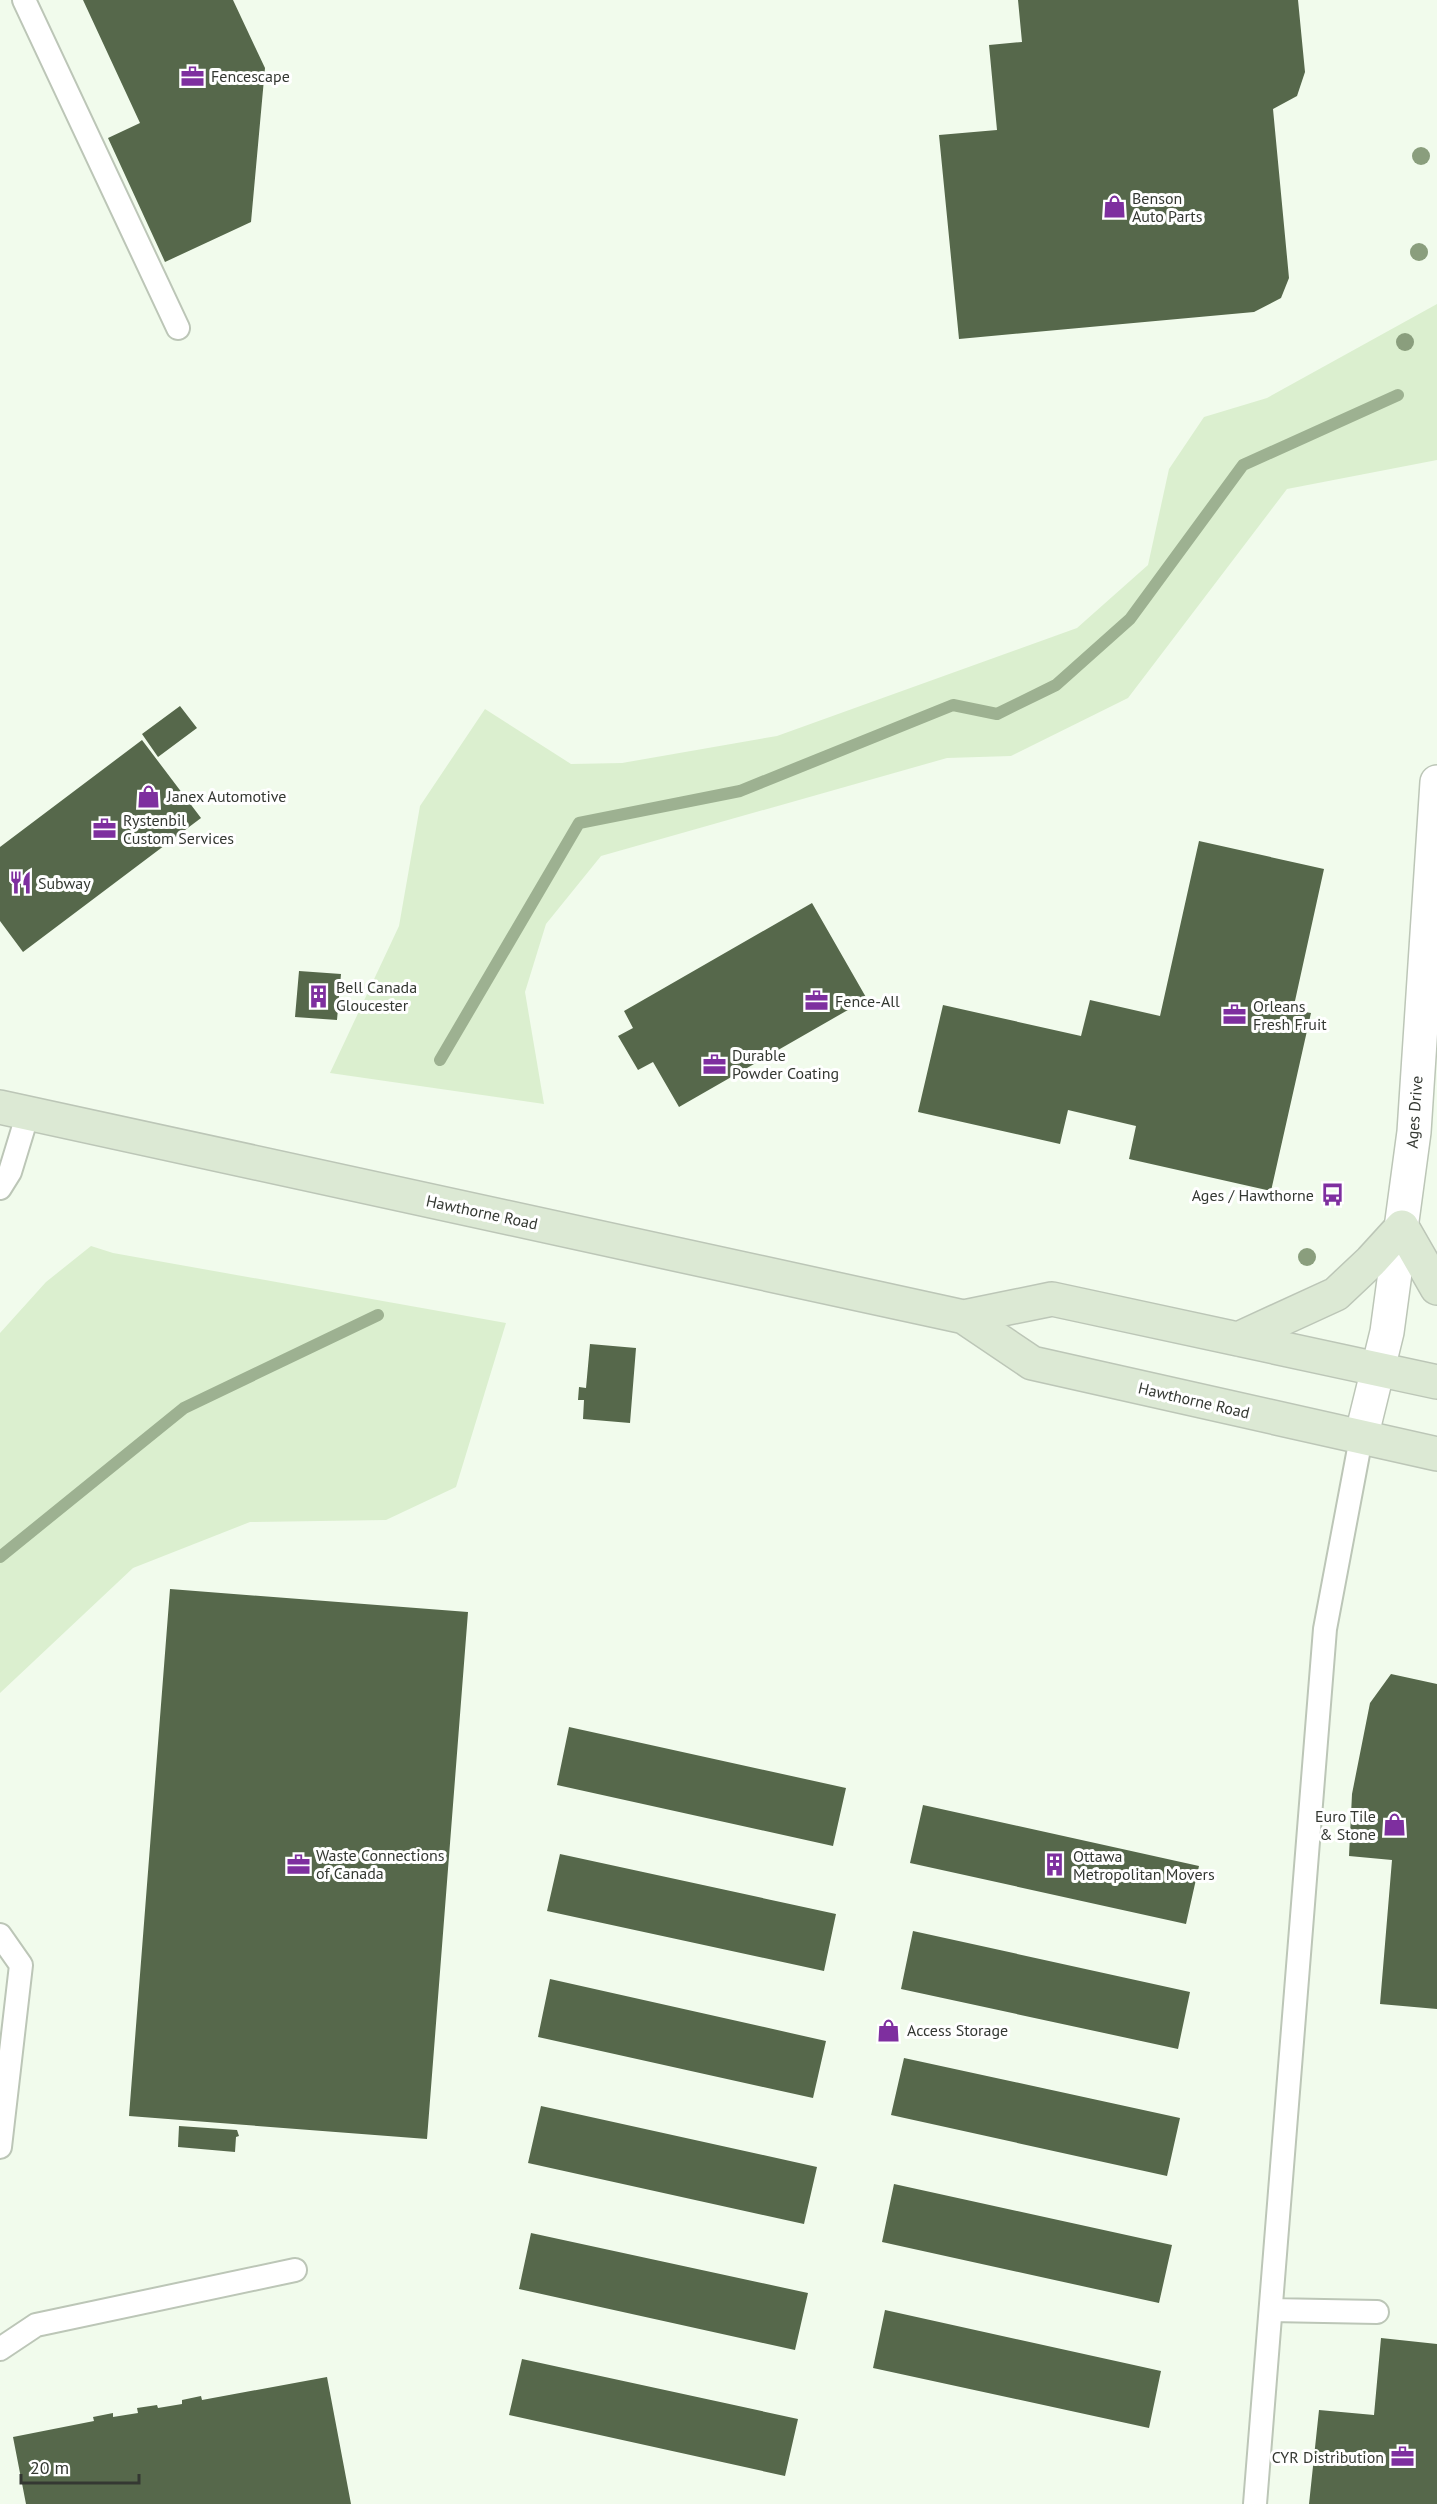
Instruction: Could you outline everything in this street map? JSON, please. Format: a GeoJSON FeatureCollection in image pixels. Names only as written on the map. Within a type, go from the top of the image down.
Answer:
{"type":"FeatureCollection","features":[{"type":"Feature","properties":{"kind":"main road","name":"Hawthorne Road"},"geometry":{"type":"LineString","coordinates":[[14,1110],[964,1317],[1032,1363],[1437,1454]]}},
{"type":"Feature","properties":{"kind":"main road"},"geometry":{"type":"LineString","coordinates":[[1238,1339],[1336,1294],[1402,1227],[1437,1288]]}},
{"type":"Feature","properties":{"kind":"main road","name":"Hawthorne Road"},"geometry":{"type":"LineString","coordinates":[[964,1317],[1052,1299],[1437,1382]]}},
{"type":"Feature","properties":{"kind":"street","name":"Ages Drive"},"geometry":{"type":"LineString","coordinates":[[1361,1438],[1387,1332],[1414,1131],[1437,782]]}},
{"type":"Feature","properties":{"kind":"lane"},"geometry":{"type":"LineString","coordinates":[[24,0],[178,328]]}},
{"type":"Feature","properties":{"kind":"lane"},"geometry":{"type":"LineString","coordinates":[[0,1188],[10,1172],[14,1110]]}},
{"type":"Feature","properties":{"kind":"lane"},"geometry":{"type":"LineString","coordinates":[[1255,2504],[1325,1629],[1361,1438]]}},
{"type":"Feature","properties":{"kind":"lane"},"geometry":{"type":"LineString","coordinates":[[0,1935],[21,1965],[0,2147]]}},
{"type":"Feature","properties":{"kind":"lane"},"geometry":{"type":"LineString","coordinates":[[0,2349],[36,2325],[295,2270]]}},
{"type":"Feature","properties":{"kind":"lane"},"geometry":{"type":"LineString","coordinates":[[1271,2310],[1377,2312]]}},
{"type":"Feature","properties":{"kind":"green space"},"geometry":{"type":"Polygon","coordinates":[[[1437,304],[1437,460],[1287,489],[1128,698],[1011,756],[947,758],[601,856],[546,924],[525,992],[544,1104],[330,1073],[399,926],[420,806],[485,709],[571,764],[622,763],[777,736],[1077,628],[1148,565],[1169,469],[1204,417],[1267,398],[1437,304]]]}},
{"type":"Feature","properties":{"kind":"green space"},"geometry":{"type":"Polygon","coordinates":[[[91,1246],[113,1253],[506,1323],[456,1487],[386,1520],[250,1522],[133,1568],[0,1693],[0,1333],[46,1282],[91,1246]]]}},
{"type":"Feature","properties":{"kind":"building"},"geometry":{"type":"Polygon","coordinates":[[[83,0],[233,0],[265,68],[251,222],[165,262],[108,138],[140,123],[83,0]]]}},
{"type":"Feature","properties":{"kind":"building","name":"Benson Auto Parts"},"geometry":{"type":"Polygon","coordinates":[[[1018,0],[1298,0],[1305,72],[1297,96],[1273,109],[1289,278],[1281,298],[1254,312],[959,339],[939,135],[997,130],[989,45],[1022,42],[1018,0]]]}},
{"type":"Feature","properties":{"kind":"building"},"geometry":{"type":"Polygon","coordinates":[[[180,706],[197,728],[158,757],[142,734],[180,706]]]}},
{"type":"Feature","properties":{"kind":"building"},"geometry":{"type":"Polygon","coordinates":[[[142,740],[201,818],[23,952],[0,921],[0,847],[142,740]]]}},
{"type":"Feature","properties":{"kind":"building","name":"Orleans Fresh Fruit"},"geometry":{"type":"Polygon","coordinates":[[[1199,841],[1324,869],[1293,1010],[1311,1013],[1271,1191],[1129,1159],[1136,1126],[1068,1110],[1060,1144],[918,1112],[943,1005],[1081,1036],[1090,1000],[1160,1016],[1199,841]]]}},
{"type":"Feature","properties":{"kind":"building"},"geometry":{"type":"Polygon","coordinates":[[[812,903],[867,999],[679,1107],[653,1062],[638,1070],[618,1036],[633,1028],[624,1011],[812,903]]]}},
{"type":"Feature","properties":{"kind":"building","name":"Bell Canada Gloucester"},"geometry":{"type":"Polygon","coordinates":[[[299,971],[341,974],[337,1020],[295,1017],[299,971]]]}},
{"type":"Feature","properties":{"kind":"building"},"geometry":{"type":"Polygon","coordinates":[[[590,1344],[636,1348],[630,1423],[583,1419],[584,1400],[578,1400],[579,1387],[586,1388],[590,1344]]]}},
{"type":"Feature","properties":{"kind":"building","name":"Waste Connections of Canada"},"geometry":{"type":"Polygon","coordinates":[[[170,1589],[468,1612],[427,2139],[129,2116],[170,1589]]]}},
{"type":"Feature","properties":{"kind":"building","name":"Euro Tile & Stone"},"geometry":{"type":"Polygon","coordinates":[[[1391,1674],[1437,1684],[1437,2009],[1380,2004],[1392,1860],[1349,1856],[1352,1794],[1370,1703],[1391,1674]]]}},
{"type":"Feature","properties":{"kind":"building"},"geometry":{"type":"Polygon","coordinates":[[[569,1727],[846,1788],[833,1846],[557,1785],[569,1727]]]}},
{"type":"Feature","properties":{"kind":"building","name":"Ottawa Metropolitan Movers"},"geometry":{"type":"Polygon","coordinates":[[[923,1805],[1199,1866],[1186,1924],[910,1863],[923,1805]]]}},
{"type":"Feature","properties":{"kind":"building"},"geometry":{"type":"Polygon","coordinates":[[[560,1854],[836,1914],[824,1971],[547,1911],[560,1854]]]}},
{"type":"Feature","properties":{"kind":"building"},"geometry":{"type":"Polygon","coordinates":[[[913,1931],[1190,1992],[1178,2049],[901,1989],[913,1931]]]}},
{"type":"Feature","properties":{"kind":"building"},"geometry":{"type":"Polygon","coordinates":[[[550,1979],[826,2041],[813,2098],[538,2037],[550,1979]]]}},
{"type":"Feature","properties":{"kind":"building"},"geometry":{"type":"Polygon","coordinates":[[[904,2058],[1180,2118],[1167,2176],[891,2115],[904,2058]]]}},
{"type":"Feature","properties":{"kind":"building"},"geometry":{"type":"Polygon","coordinates":[[[541,2106],[817,2167],[804,2224],[528,2163],[541,2106]]]}},
{"type":"Feature","properties":{"kind":"building"},"geometry":{"type":"Polygon","coordinates":[[[179,2126],[237,2130],[239,2136],[236,2137],[235,2152],[178,2147],[179,2126]]]}},
{"type":"Feature","properties":{"kind":"building"},"geometry":{"type":"Polygon","coordinates":[[[894,2184],[1172,2245],[1159,2303],[882,2242],[894,2184]]]}},
{"type":"Feature","properties":{"kind":"building"},"geometry":{"type":"Polygon","coordinates":[[[531,2233],[808,2293],[795,2350],[519,2289],[531,2233]]]}},
{"type":"Feature","properties":{"kind":"building"},"geometry":{"type":"Polygon","coordinates":[[[885,2310],[1161,2371],[1149,2428],[873,2368],[885,2310]]]}},
{"type":"Feature","properties":{"kind":"building"},"geometry":{"type":"Polygon","coordinates":[[[1381,2338],[1437,2344],[1437,2504],[1309,2504],[1319,2410],[1374,2415],[1381,2338]]]}},
{"type":"Feature","properties":{"kind":"building"},"geometry":{"type":"Polygon","coordinates":[[[522,2359],[798,2419],[785,2476],[509,2415],[522,2359]]]}},
{"type":"Feature","properties":{"kind":"building"},"geometry":{"type":"Polygon","coordinates":[[[327,2377],[351,2504],[26,2504],[13,2437],[94,2421],[93,2417],[113,2413],[113,2417],[138,2413],[137,2408],[157,2405],[158,2408],[182,2404],[182,2400],[201,2396],[202,2400],[327,2377]]]}},
{"type":"Feature","properties":{"kind":"waterway"},"geometry":{"type":"LineString","coordinates":[[440,1060],[579,823],[740,791],[953,705],[997,714],[1056,685],[1130,619],[1243,465],[1398,395]]}},
{"type":"Feature","properties":{"kind":"waterway"},"geometry":{"type":"LineString","coordinates":[[0,1557],[184,1408],[378,1315]]}},
{"type":"Feature","properties":{"kind":"place","name":"Fencescape"},"geometry":{"type":"Point","coordinates":[193,76]}},
{"type":"Feature","properties":{"kind":"place","name":"Benson Auto Parts"},"geometry":{"type":"Point","coordinates":[1114,207]}},
{"type":"Feature","properties":{"kind":"place","name":"Janex Automotive"},"geometry":{"type":"Point","coordinates":[149,796]}},
{"type":"Feature","properties":{"kind":"place","name":"Rystenbil Custom Services"},"geometry":{"type":"Point","coordinates":[105,829]}},
{"type":"Feature","properties":{"kind":"place","name":"Subway"},"geometry":{"type":"Point","coordinates":[20,883]}},
{"type":"Feature","properties":{"kind":"place","name":"Bell Canada Gloucester"},"geometry":{"type":"Point","coordinates":[318,996]}},
{"type":"Feature","properties":{"kind":"place","name":"Fence-All"},"geometry":{"type":"Point","coordinates":[817,1001]}},
{"type":"Feature","properties":{"kind":"place","name":"Orleans Fresh Fruit"},"geometry":{"type":"Point","coordinates":[1235,1015]}},
{"type":"Feature","properties":{"kind":"place","name":"Durable Powder Coating"},"geometry":{"type":"Point","coordinates":[714,1064]}},
{"type":"Feature","properties":{"kind":"place","name":"Ages / Hawthorne"},"geometry":{"type":"Point","coordinates":[1332,1195]}},
{"type":"Feature","properties":{"kind":"place","name":"Euro Tile & Stone"},"geometry":{"type":"Point","coordinates":[1394,1825]}},
{"type":"Feature","properties":{"kind":"place","name":"Waste Connections of Canada"},"geometry":{"type":"Point","coordinates":[298,1864]}},
{"type":"Feature","properties":{"kind":"place","name":"Ottawa Metropolitan Movers"},"geometry":{"type":"Point","coordinates":[1055,1865]}},
{"type":"Feature","properties":{"kind":"place","name":"Access Storage"},"geometry":{"type":"Point","coordinates":[889,2030]}},
{"type":"Feature","properties":{"kind":"place","name":"CYR Distribution"},"geometry":{"type":"Point","coordinates":[1402,2457]}}]}
